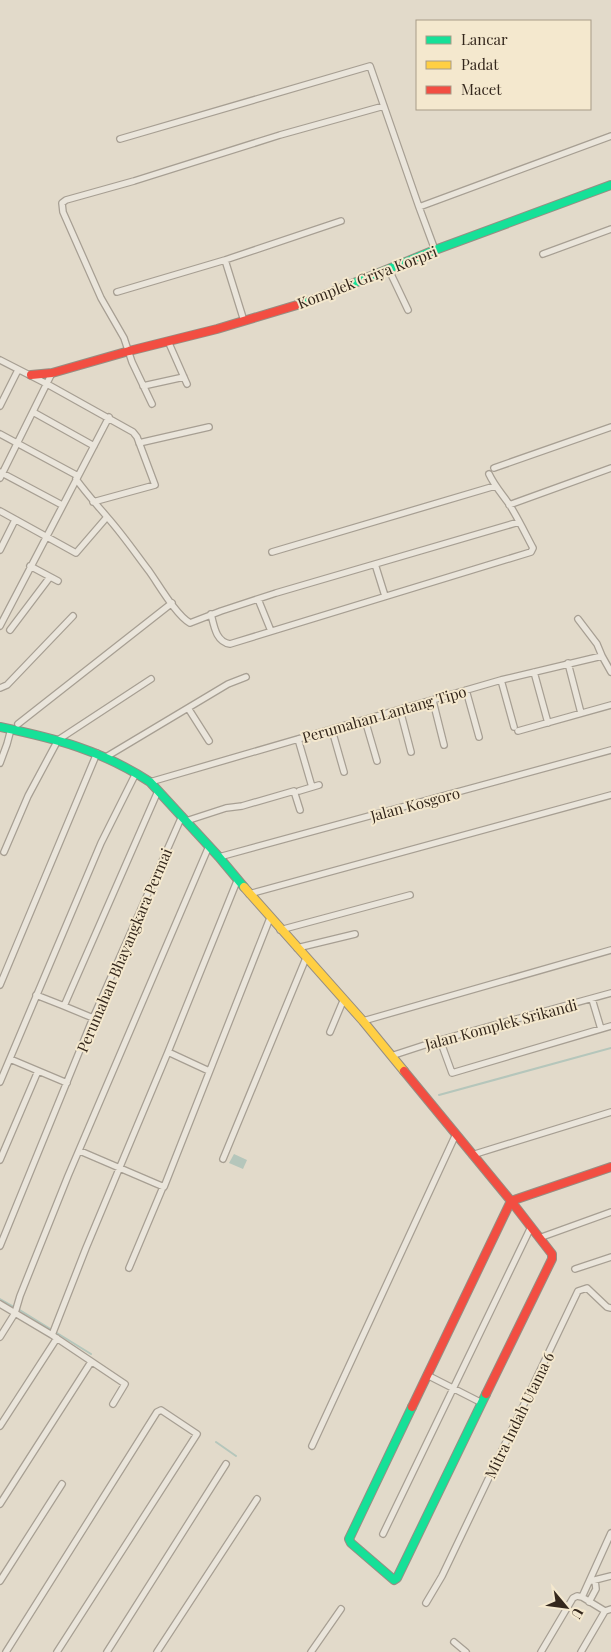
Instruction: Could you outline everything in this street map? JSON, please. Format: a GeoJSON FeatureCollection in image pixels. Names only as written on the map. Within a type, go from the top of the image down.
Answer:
{"type":"FeatureCollection","features":[{"type":"Feature","properties":{"kind":"street"},"geometry":{"type":"LineString","coordinates":[[120,139],[368,65],[370,66],[435,250]]}},
{"type":"Feature","properties":{"kind":"street"},"geometry":{"type":"LineString","coordinates":[[152,404],[124,338],[101,298],[63,212],[61,204],[63,201],[134,181],[280,135],[384,106]]}},
{"type":"Feature","properties":{"kind":"street"},"geometry":{"type":"LineString","coordinates":[[419,207],[611,136]]}},
{"type":"Feature","properties":{"kind":"street","name":"Komplek Griya Korpri"},"geometry":{"type":"LineString","coordinates":[[31,376],[52,373],[244,321],[325,296],[435,250],[611,185]]}},
{"type":"Feature","properties":{"kind":"street"},"geometry":{"type":"LineString","coordinates":[[117,292],[225,260],[341,221]]}},
{"type":"Feature","properties":{"kind":"street"},"geometry":{"type":"LineString","coordinates":[[543,254],[611,229]]}},
{"type":"Feature","properties":{"kind":"street"},"geometry":{"type":"LineString","coordinates":[[225,260],[244,321]]}},
{"type":"Feature","properties":{"kind":"street"},"geometry":{"type":"LineString","coordinates":[[389,270],[408,310]]}},
{"type":"Feature","properties":{"kind":"street"},"geometry":{"type":"LineString","coordinates":[[168,341],[187,384]]}},
{"type":"Feature","properties":{"kind":"street"},"geometry":{"type":"LineString","coordinates":[[0,360],[109,417],[133,432],[155,485],[93,502]]}},
{"type":"Feature","properties":{"kind":"street"},"geometry":{"type":"LineString","coordinates":[[1,402],[18,370]]}},
{"type":"Feature","properties":{"kind":"street"},"geometry":{"type":"LineString","coordinates":[[52,373],[18,444],[1,474],[62,505]]}},
{"type":"Feature","properties":{"kind":"street"},"geometry":{"type":"LineString","coordinates":[[143,386],[184,377]]}},
{"type":"Feature","properties":{"kind":"street"},"geometry":{"type":"LineString","coordinates":[[33,412],[94,446]]}},
{"type":"Feature","properties":{"kind":"street"},"geometry":{"type":"LineString","coordinates":[[0,626],[3,613],[109,417]]}},
{"type":"Feature","properties":{"kind":"street"},"geometry":{"type":"LineString","coordinates":[[139,443],[209,427]]}},
{"type":"Feature","properties":{"kind":"street"},"geometry":{"type":"LineString","coordinates":[[494,468],[611,427]]}},
{"type":"Feature","properties":{"kind":"street"},"geometry":{"type":"LineString","coordinates":[[0,434],[77,478],[93,502],[108,517],[172,603],[190,623],[258,599],[519,522]]}},
{"type":"Feature","properties":{"kind":"street"},"geometry":{"type":"LineString","coordinates":[[509,504],[611,468]]}},
{"type":"Feature","properties":{"kind":"street"},"geometry":{"type":"LineString","coordinates":[[211,614],[218,637],[225,643],[230,644],[531,552],[532,548],[519,522],[489,474]]}},
{"type":"Feature","properties":{"kind":"street"},"geometry":{"type":"LineString","coordinates":[[272,552],[495,486]]}},
{"type":"Feature","properties":{"kind":"street"},"geometry":{"type":"LineString","coordinates":[[0,511],[73,552],[77,552],[108,517]]}},
{"type":"Feature","properties":{"kind":"street"},"geometry":{"type":"LineString","coordinates":[[0,550],[16,520]]}},
{"type":"Feature","properties":{"kind":"street"},"geometry":{"type":"LineString","coordinates":[[375,564],[385,596]]}},
{"type":"Feature","properties":{"kind":"street"},"geometry":{"type":"LineString","coordinates":[[30,566],[58,581]]}},
{"type":"Feature","properties":{"kind":"street"},"geometry":{"type":"LineString","coordinates":[[10,630],[50,577]]}},
{"type":"Feature","properties":{"kind":"street"},"geometry":{"type":"LineString","coordinates":[[258,599],[271,631]]}},
{"type":"Feature","properties":{"kind":"street"},"geometry":{"type":"LineString","coordinates":[[18,724],[172,603]]}},
{"type":"Feature","properties":{"kind":"street"},"geometry":{"type":"LineString","coordinates":[[0,688],[7,685],[73,616]]}},
{"type":"Feature","properties":{"kind":"street"},"geometry":{"type":"LineString","coordinates":[[578,619],[595,642],[611,672]]}},
{"type":"Feature","properties":{"kind":"street","name":"Perumahan Lantang Tipo"},"geometry":{"type":"LineString","coordinates":[[150,782],[501,680],[602,656]]}},
{"type":"Feature","properties":{"kind":"street"},"geometry":{"type":"LineString","coordinates":[[568,663],[581,713]]}},
{"type":"Feature","properties":{"kind":"street"},"geometry":{"type":"LineString","coordinates":[[534,672],[548,723]]}},
{"type":"Feature","properties":{"kind":"street"},"geometry":{"type":"LineString","coordinates":[[106,757],[228,684],[246,677]]}},
{"type":"Feature","properties":{"kind":"street"},"geometry":{"type":"LineString","coordinates":[[4,852],[28,796],[58,740],[151,679]]}},
{"type":"Feature","properties":{"kind":"street"},"geometry":{"type":"LineString","coordinates":[[501,680],[516,729],[548,723],[611,705]]}},
{"type":"Feature","properties":{"kind":"street"},"geometry":{"type":"LineString","coordinates":[[466,690],[480,737]]}},
{"type":"Feature","properties":{"kind":"street"},"geometry":{"type":"LineString","coordinates":[[433,701],[444,745]]}},
{"type":"Feature","properties":{"kind":"street"},"geometry":{"type":"LineString","coordinates":[[188,708],[209,741]]}},
{"type":"Feature","properties":{"kind":"street"},"geometry":{"type":"LineString","coordinates":[[400,710],[411,752]]}},
{"type":"Feature","properties":{"kind":"street"},"geometry":{"type":"LineString","coordinates":[[365,720],[376,761]]}},
{"type":"Feature","properties":{"kind":"street"},"geometry":{"type":"LineString","coordinates":[[0,727],[58,740],[97,753],[136,772],[150,782],[219,857],[237,881],[343,1001],[363,1021],[511,1201],[552,1254],[552,1258],[398,1578],[394,1580],[351,1543],[349,1539],[511,1201],[611,1167]]}},
{"type":"Feature","properties":{"kind":"street"},"geometry":{"type":"LineString","coordinates":[[0,763],[8,744],[11,729]]}},
{"type":"Feature","properties":{"kind":"street"},"geometry":{"type":"LineString","coordinates":[[332,730],[344,772]]}},
{"type":"Feature","properties":{"kind":"street"},"geometry":{"type":"LineString","coordinates":[[298,739],[312,787]]}},
{"type":"Feature","properties":{"kind":"street","name":"Jalan Kosgoro"},"geometry":{"type":"LineString","coordinates":[[219,857],[611,750]]}},
{"type":"Feature","properties":{"kind":"street"},"geometry":{"type":"LineString","coordinates":[[0,985],[97,753]]}},
{"type":"Feature","properties":{"kind":"street"},"geometry":{"type":"LineString","coordinates":[[0,1082],[100,843],[136,772]]}},
{"type":"Feature","properties":{"kind":"street"},"geometry":{"type":"LineString","coordinates":[[299,791],[319,785]]}},
{"type":"Feature","properties":{"kind":"street"},"geometry":{"type":"LineString","coordinates":[[64,1006],[158,791]]}},
{"type":"Feature","properties":{"kind":"street"},"geometry":{"type":"LineString","coordinates":[[184,819],[226,808],[242,806],[294,791],[300,810]]}},
{"type":"Feature","properties":{"kind":"street"},"geometry":{"type":"LineString","coordinates":[[249,894],[611,795]]}},
{"type":"Feature","properties":{"kind":"street","name":"Perumahan Bhayangkara Permai"},"geometry":{"type":"LineString","coordinates":[[0,1246],[94,1018],[184,819]]}},
{"type":"Feature","properties":{"kind":"street"},"geometry":{"type":"LineString","coordinates":[[0,1337],[16,1310],[40,1246],[209,846]]}},
{"type":"Feature","properties":{"kind":"street"},"geometry":{"type":"LineString","coordinates":[[0,1426],[54,1335],[86,1248],[237,881]]}},
{"type":"Feature","properties":{"kind":"street"},"geometry":{"type":"LineString","coordinates":[[280,930],[410,895]]}},
{"type":"Feature","properties":{"kind":"street"},"geometry":{"type":"LineString","coordinates":[[129,1268],[162,1187],[165,1184],[270,918]]}},
{"type":"Feature","properties":{"kind":"street"},"geometry":{"type":"LineString","coordinates":[[297,948],[355,934]]}},
{"type":"Feature","properties":{"kind":"street"},"geometry":{"type":"LineString","coordinates":[[363,1021],[611,950]]}},
{"type":"Feature","properties":{"kind":"street"},"geometry":{"type":"LineString","coordinates":[[223,1159],[306,958]]}},
{"type":"Feature","properties":{"kind":"street","name":"Jalan Komplek Srikandi"},"geometry":{"type":"LineString","coordinates":[[391,1056],[440,1040],[611,993]]}},
{"type":"Feature","properties":{"kind":"street"},"geometry":{"type":"LineString","coordinates":[[36,995],[94,1018]]}},
{"type":"Feature","properties":{"kind":"street"},"geometry":{"type":"LineString","coordinates":[[592,999],[601,1029]]}},
{"type":"Feature","properties":{"kind":"street"},"geometry":{"type":"LineString","coordinates":[[330,1032],[343,1001]]}},
{"type":"Feature","properties":{"kind":"street"},"geometry":{"type":"LineString","coordinates":[[440,1040],[452,1073],[611,1026]]}},
{"type":"Feature","properties":{"kind":"street"},"geometry":{"type":"LineString","coordinates":[[168,1052],[209,1071]]}},
{"type":"Feature","properties":{"kind":"street"},"geometry":{"type":"LineString","coordinates":[[10,1059],[67,1083]]}},
{"type":"Feature","properties":{"kind":"street"},"geometry":{"type":"LineString","coordinates":[[0,1160],[38,1071]]}},
{"type":"Feature","properties":{"kind":"street"},"geometry":{"type":"LineString","coordinates":[[472,1154],[611,1112]]}},
{"type":"Feature","properties":{"kind":"street"},"geometry":{"type":"LineString","coordinates":[[312,1446],[456,1134]]}},
{"type":"Feature","properties":{"kind":"street"},"geometry":{"type":"LineString","coordinates":[[80,1151],[162,1187]]}},
{"type":"Feature","properties":{"kind":"street"},"geometry":{"type":"LineString","coordinates":[[539,1238],[611,1212]]}},
{"type":"Feature","properties":{"kind":"street"},"geometry":{"type":"LineString","coordinates":[[383,1534],[531,1228]]}},
{"type":"Feature","properties":{"kind":"street"},"geometry":{"type":"LineString","coordinates":[[576,1269],[611,1257]]}},
{"type":"Feature","properties":{"kind":"street","name":"Mitra Indah Utama 6"},"geometry":{"type":"LineString","coordinates":[[426,1603],[442,1576],[578,1291],[586,1288],[607,1307],[611,1308]]}},
{"type":"Feature","properties":{"kind":"street"},"geometry":{"type":"LineString","coordinates":[[0,1304],[16,1310],[125,1384],[113,1404]]}},
{"type":"Feature","properties":{"kind":"street"},"geometry":{"type":"LineString","coordinates":[[0,1504],[91,1362]]}},
{"type":"Feature","properties":{"kind":"street"},"geometry":{"type":"LineString","coordinates":[[427,1376],[482,1403]]}},
{"type":"Feature","properties":{"kind":"street"},"geometry":{"type":"LineString","coordinates":[[6,1652],[157,1412],[161,1410],[197,1432],[197,1435],[57,1652]]}},
{"type":"Feature","properties":{"kind":"street"},"geometry":{"type":"LineString","coordinates":[[107,1652],[226,1464]]}},
{"type":"Feature","properties":{"kind":"street"},"geometry":{"type":"LineString","coordinates":[[0,1581],[62,1484]]}},
{"type":"Feature","properties":{"kind":"street"},"geometry":{"type":"LineString","coordinates":[[157,1652],[257,1499]]}},
{"type":"Feature","properties":{"kind":"street"},"geometry":{"type":"LineString","coordinates":[[582,1597],[592,1581],[611,1533]]}},
{"type":"Feature","properties":{"kind":"street"},"geometry":{"type":"LineString","coordinates":[[592,1581],[611,1576]]}},
{"type":"Feature","properties":{"kind":"street"},"geometry":{"type":"LineString","coordinates":[[590,1602],[596,1589],[592,1581]]}},
{"type":"Feature","properties":{"kind":"street"},"geometry":{"type":"LineString","coordinates":[[541,1652],[576,1596],[608,1610],[581,1652]]}},
{"type":"Feature","properties":{"kind":"street"},"geometry":{"type":"LineString","coordinates":[[311,1652],[341,1609]]}},
{"type":"Feature","properties":{"kind":"street"},"geometry":{"type":"LineString","coordinates":[[454,1642],[466,1652]]}},
{"type":"Feature","properties":{"kind":"shaded area"},"geometry":{"type":"Polygon","coordinates":[[[234,1154],[247,1160],[243,1169],[229,1163],[234,1154]]]}},
{"type":"Feature","properties":{"kind":"waterway"},"geometry":{"type":"LineString","coordinates":[[439,1095],[611,1048]]}},
{"type":"Feature","properties":{"kind":"waterway"},"geometry":{"type":"LineString","coordinates":[[0,1299],[14,1307]]}},
{"type":"Feature","properties":{"kind":"waterway"},"geometry":{"type":"LineString","coordinates":[[18,1309],[91,1354]]}},
{"type":"Feature","properties":{"kind":"waterway"},"geometry":{"type":"LineString","coordinates":[[216,1442],[236,1456]]}},
{"type":"Feature","properties":{"kind":"traffic: fast"},"geometry":{"type":"LineString","coordinates":[[297,305],[435,250],[611,185]]}},
{"type":"Feature","properties":{"kind":"traffic: fast"},"geometry":{"type":"LineString","coordinates":[[0,727],[78,747],[114,762],[150,782],[244,887]]}},
{"type":"Feature","properties":{"kind":"traffic: fast"},"geometry":{"type":"LineString","coordinates":[[412,1407],[349,1539],[351,1543],[394,1580],[397,1578],[486,1394]]}},
{"type":"Feature","properties":{"kind":"traffic: slow"},"geometry":{"type":"LineString","coordinates":[[244,887],[363,1021],[404,1071]]}},
{"type":"Feature","properties":{"kind":"traffic: jam"},"geometry":{"type":"LineString","coordinates":[[31,375],[52,373],[217,329],[297,305]]}},
{"type":"Feature","properties":{"kind":"traffic: jam"},"geometry":{"type":"LineString","coordinates":[[404,1071],[511,1201],[412,1407]]}},
{"type":"Feature","properties":{"kind":"traffic: jam"},"geometry":{"type":"LineString","coordinates":[[486,1394],[552,1259],[552,1254],[511,1201],[611,1167]]}}]}
